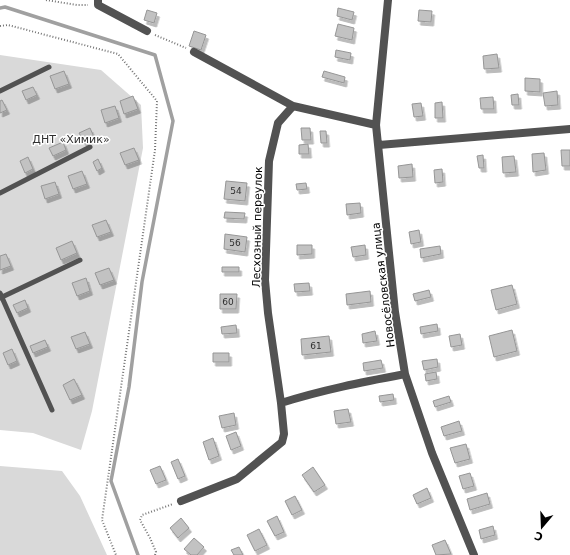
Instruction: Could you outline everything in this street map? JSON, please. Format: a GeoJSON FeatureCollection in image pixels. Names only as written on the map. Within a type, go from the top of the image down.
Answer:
{"type":"FeatureCollection","features":[{"type":"Feature","properties":{"kind":"street","name":"Новосёловская улица"},"geometry":{"type":"LineString","coordinates":[[388,0],[376,125],[395,312],[405,374],[432,453],[474,555]]}},
{"type":"Feature","properties":{"kind":"street"},"geometry":{"type":"LineString","coordinates":[[98,2],[147,31]]}},
{"type":"Feature","properties":{"kind":"street"},"geometry":{"type":"LineString","coordinates":[[194,52],[293,106],[376,125]]}},
{"type":"Feature","properties":{"kind":"street","name":"Лесхозный переулок"},"geometry":{"type":"LineString","coordinates":[[181,501],[237,480],[282,442],[284,434],[281,403],[268,313],[266,280],[269,160],[278,123],[293,106]]}},
{"type":"Feature","properties":{"kind":"street"},"geometry":{"type":"LineString","coordinates":[[379,144],[570,129]]}},
{"type":"Feature","properties":{"kind":"street"},"geometry":{"type":"LineString","coordinates":[[281,403],[305,395],[347,385],[405,374]]}},
{"type":"Feature","properties":{"kind":"lane"},"geometry":{"type":"LineString","coordinates":[[0,91],[49,67]]}},
{"type":"Feature","properties":{"kind":"lane"},"geometry":{"type":"LineString","coordinates":[[0,193],[90,147]]}},
{"type":"Feature","properties":{"kind":"lane"},"geometry":{"type":"LineString","coordinates":[[52,410],[1,296],[80,260]]}},
{"type":"Feature","properties":{"kind":"path"},"geometry":{"type":"LineString","coordinates":[[46,0],[77,5],[98,2]]}},
{"type":"Feature","properties":{"kind":"path"},"geometry":{"type":"LineString","coordinates":[[0,26],[8,25],[118,54],[157,101],[155,150],[102,520],[116,555]]}},
{"type":"Feature","properties":{"kind":"path"},"geometry":{"type":"LineString","coordinates":[[147,31],[194,52]]}},
{"type":"Feature","properties":{"kind":"path"},"geometry":{"type":"LineString","coordinates":[[155,555],[156,552],[140,520],[142,516],[181,501]]}},
{"type":"Feature","properties":{"kind":"green space","name":"ДНТ «Химик»"},"geometry":{"type":"Polygon","coordinates":[[[0,55],[101,70],[141,105],[143,148],[92,411],[81,450],[33,433],[0,430],[0,55]]]}},
{"type":"Feature","properties":{"kind":"green space"},"geometry":{"type":"Polygon","coordinates":[[[0,466],[62,471],[80,496],[107,555],[0,555],[0,466]]]}},
{"type":"Feature","properties":{"kind":"building"},"geometry":{"type":"Polygon","coordinates":[[[338,8],[354,12],[352,20],[337,16],[338,8]]]}},
{"type":"Feature","properties":{"kind":"building"},"geometry":{"type":"Polygon","coordinates":[[[147,10],[157,13],[154,23],[144,20],[147,10]]]}},
{"type":"Feature","properties":{"kind":"building"},"geometry":{"type":"Polygon","coordinates":[[[419,10],[432,11],[431,22],[418,21],[419,10]]]}},
{"type":"Feature","properties":{"kind":"building"},"geometry":{"type":"Polygon","coordinates":[[[338,24],[354,28],[352,40],[335,36],[338,24]]]}},
{"type":"Feature","properties":{"kind":"building"},"geometry":{"type":"Polygon","coordinates":[[[194,31],[206,35],[201,50],[189,46],[194,31]]]}},
{"type":"Feature","properties":{"kind":"building"},"geometry":{"type":"Polygon","coordinates":[[[336,50],[351,53],[350,60],[335,57],[336,50]]]}},
{"type":"Feature","properties":{"kind":"building"},"geometry":{"type":"Polygon","coordinates":[[[497,54],[499,68],[484,69],[483,56],[497,54]]]}},
{"type":"Feature","properties":{"kind":"building"},"geometry":{"type":"Polygon","coordinates":[[[64,71],[69,84],[55,89],[50,76],[64,71]]]}},
{"type":"Feature","properties":{"kind":"building"},"geometry":{"type":"Polygon","coordinates":[[[324,71],[345,77],[344,83],[322,77],[324,71]]]}},
{"type":"Feature","properties":{"kind":"building"},"geometry":{"type":"Polygon","coordinates":[[[525,78],[540,79],[540,92],[525,91],[525,78]]]}},
{"type":"Feature","properties":{"kind":"building"},"geometry":{"type":"Polygon","coordinates":[[[33,87],[37,95],[26,100],[22,91],[33,87]]]}},
{"type":"Feature","properties":{"kind":"building"},"geometry":{"type":"Polygon","coordinates":[[[557,91],[558,105],[545,106],[543,93],[557,91]]]}},
{"type":"Feature","properties":{"kind":"building"},"geometry":{"type":"Polygon","coordinates":[[[518,94],[519,105],[512,105],[511,95],[518,94]]]}},
{"type":"Feature","properties":{"kind":"building"},"geometry":{"type":"Polygon","coordinates":[[[133,96],[138,109],[124,114],[120,101],[133,96]]]}},
{"type":"Feature","properties":{"kind":"building"},"geometry":{"type":"Polygon","coordinates":[[[493,97],[494,109],[481,109],[480,98],[493,97]]]}},
{"type":"Feature","properties":{"kind":"building"},"geometry":{"type":"Polygon","coordinates":[[[2,100],[7,110],[0,113],[0,101],[2,100]]]}},
{"type":"Feature","properties":{"kind":"building"},"geometry":{"type":"Polygon","coordinates":[[[442,102],[443,118],[435,118],[435,103],[442,102]]]}},
{"type":"Feature","properties":{"kind":"building"},"geometry":{"type":"Polygon","coordinates":[[[421,103],[423,116],[414,117],[412,104],[421,103]]]}},
{"type":"Feature","properties":{"kind":"building"},"geometry":{"type":"Polygon","coordinates":[[[115,106],[119,118],[105,123],[101,110],[115,106]]]}},
{"type":"Feature","properties":{"kind":"building"},"geometry":{"type":"Polygon","coordinates":[[[90,128],[94,137],[84,142],[79,133],[90,128]]]}},
{"type":"Feature","properties":{"kind":"building"},"geometry":{"type":"Polygon","coordinates":[[[301,128],[310,128],[311,140],[302,140],[301,128]]]}},
{"type":"Feature","properties":{"kind":"building"},"geometry":{"type":"Polygon","coordinates":[[[320,131],[326,131],[327,143],[321,143],[320,131]]]}},
{"type":"Feature","properties":{"kind":"building"},"geometry":{"type":"Polygon","coordinates":[[[63,142],[66,150],[53,156],[49,148],[63,142]]]}},
{"type":"Feature","properties":{"kind":"building"},"geometry":{"type":"Polygon","coordinates":[[[308,144],[309,154],[299,154],[299,145],[308,144]]]}},
{"type":"Feature","properties":{"kind":"building"},"geometry":{"type":"Polygon","coordinates":[[[134,148],[139,160],[125,165],[120,153],[134,148]]]}},
{"type":"Feature","properties":{"kind":"building"},"geometry":{"type":"Polygon","coordinates":[[[561,150],[570,150],[570,166],[562,166],[561,150]]]}},
{"type":"Feature","properties":{"kind":"building"},"geometry":{"type":"Polygon","coordinates":[[[544,153],[546,170],[533,172],[532,154],[544,153]]]}},
{"type":"Feature","properties":{"kind":"building"},"geometry":{"type":"Polygon","coordinates":[[[483,155],[484,168],[479,168],[477,156],[483,155]]]}},
{"type":"Feature","properties":{"kind":"building"},"geometry":{"type":"Polygon","coordinates":[[[514,156],[516,172],[503,173],[502,157],[514,156]]]}},
{"type":"Feature","properties":{"kind":"building"},"geometry":{"type":"Polygon","coordinates":[[[28,157],[33,169],[25,173],[20,161],[28,157]]]}},
{"type":"Feature","properties":{"kind":"building"},"geometry":{"type":"Polygon","coordinates":[[[98,159],[102,168],[97,171],[93,162],[98,159]]]}},
{"type":"Feature","properties":{"kind":"building"},"geometry":{"type":"Polygon","coordinates":[[[412,164],[413,177],[399,178],[398,166],[412,164]]]}},
{"type":"Feature","properties":{"kind":"building"},"geometry":{"type":"Polygon","coordinates":[[[442,169],[443,182],[435,183],[434,170],[442,169]]]}},
{"type":"Feature","properties":{"kind":"building"},"geometry":{"type":"Polygon","coordinates":[[[82,171],[87,184],[73,189],[68,176],[82,171]]]}},
{"type":"Feature","properties":{"kind":"building"},"geometry":{"type":"Polygon","coordinates":[[[226,181],[247,183],[245,201],[224,199],[226,181]]]}},
{"type":"Feature","properties":{"kind":"building"},"geometry":{"type":"Polygon","coordinates":[[[55,182],[59,194],[45,199],[41,186],[55,182]]]}},
{"type":"Feature","properties":{"kind":"building"},"geometry":{"type":"Polygon","coordinates":[[[306,183],[307,189],[297,190],[296,184],[306,183]]]}},
{"type":"Feature","properties":{"kind":"building"},"geometry":{"type":"Polygon","coordinates":[[[360,203],[361,213],[347,215],[346,204],[360,203]]]}},
{"type":"Feature","properties":{"kind":"building"},"geometry":{"type":"Polygon","coordinates":[[[225,212],[245,213],[244,219],[224,218],[225,212]]]}},
{"type":"Feature","properties":{"kind":"building"},"geometry":{"type":"Polygon","coordinates":[[[106,220],[111,232],[97,237],[92,225],[106,220]]]}},
{"type":"Feature","properties":{"kind":"building"},"geometry":{"type":"Polygon","coordinates":[[[419,230],[421,242],[411,244],[409,232],[419,230]]]}},
{"type":"Feature","properties":{"kind":"building"},"geometry":{"type":"Polygon","coordinates":[[[225,234],[247,237],[245,252],[224,249],[225,234]]]}},
{"type":"Feature","properties":{"kind":"building"},"geometry":{"type":"Polygon","coordinates":[[[72,241],[77,253],[61,260],[56,248],[72,241]]]}},
{"type":"Feature","properties":{"kind":"building"},"geometry":{"type":"Polygon","coordinates":[[[297,245],[312,245],[312,254],[297,255],[297,245]]]}},
{"type":"Feature","properties":{"kind":"building"},"geometry":{"type":"Polygon","coordinates":[[[365,245],[366,255],[353,257],[351,247],[365,245]]]}},
{"type":"Feature","properties":{"kind":"building"},"geometry":{"type":"Polygon","coordinates":[[[440,246],[441,254],[421,258],[420,249],[440,246]]]}},
{"type":"Feature","properties":{"kind":"building"},"geometry":{"type":"Polygon","coordinates":[[[6,254],[11,266],[0,270],[0,256],[6,254]]]}},
{"type":"Feature","properties":{"kind":"building"},"geometry":{"type":"Polygon","coordinates":[[[222,267],[239,267],[239,272],[222,272],[222,267]]]}},
{"type":"Feature","properties":{"kind":"building"},"geometry":{"type":"Polygon","coordinates":[[[109,268],[114,280],[100,285],[95,273],[109,268]]]}},
{"type":"Feature","properties":{"kind":"building"},"geometry":{"type":"Polygon","coordinates":[[[86,278],[90,291],[77,296],[72,283],[86,278]]]}},
{"type":"Feature","properties":{"kind":"building"},"geometry":{"type":"Polygon","coordinates":[[[309,283],[310,291],[295,292],[294,284],[309,283]]]}},
{"type":"Feature","properties":{"kind":"building"},"geometry":{"type":"Polygon","coordinates":[[[512,285],[517,304],[496,310],[491,290],[512,285]]]}},
{"type":"Feature","properties":{"kind":"building"},"geometry":{"type":"Polygon","coordinates":[[[429,290],[431,297],[415,301],[413,294],[429,290]]]}},
{"type":"Feature","properties":{"kind":"building"},"geometry":{"type":"Polygon","coordinates":[[[370,291],[371,302],[347,305],[346,294],[370,291]]]}},
{"type":"Feature","properties":{"kind":"building"},"geometry":{"type":"Polygon","coordinates":[[[220,294],[237,294],[236,309],[220,309],[220,294]]]}},
{"type":"Feature","properties":{"kind":"building"},"geometry":{"type":"Polygon","coordinates":[[[25,300],[28,308],[17,313],[13,305],[25,300]]]}},
{"type":"Feature","properties":{"kind":"building"},"geometry":{"type":"Polygon","coordinates":[[[437,324],[438,331],[421,334],[420,327],[437,324]]]}},
{"type":"Feature","properties":{"kind":"building"},"geometry":{"type":"Polygon","coordinates":[[[236,325],[237,333],[222,334],[221,327],[236,325]]]}},
{"type":"Feature","properties":{"kind":"building"},"geometry":{"type":"Polygon","coordinates":[[[512,330],[517,351],[494,357],[489,336],[512,330]]]}},
{"type":"Feature","properties":{"kind":"building"},"geometry":{"type":"Polygon","coordinates":[[[375,331],[377,341],[363,343],[362,334],[375,331]]]}},
{"type":"Feature","properties":{"kind":"building"},"geometry":{"type":"Polygon","coordinates":[[[85,332],[90,344],[76,349],[71,337],[85,332]]]}},
{"type":"Feature","properties":{"kind":"building"},"geometry":{"type":"Polygon","coordinates":[[[460,334],[462,345],[451,347],[449,336],[460,334]]]}},
{"type":"Feature","properties":{"kind":"building"},"geometry":{"type":"Polygon","coordinates":[[[329,336],[331,352],[302,355],[301,339],[329,336]]]}},
{"type":"Feature","properties":{"kind":"building"},"geometry":{"type":"Polygon","coordinates":[[[45,340],[48,347],[33,353],[30,346],[45,340]]]}},
{"type":"Feature","properties":{"kind":"building"},"geometry":{"type":"Polygon","coordinates":[[[12,349],[17,361],[8,365],[3,353],[12,349]]]}},
{"type":"Feature","properties":{"kind":"building"},"geometry":{"type":"Polygon","coordinates":[[[213,353],[229,353],[229,362],[213,362],[213,353]]]}},
{"type":"Feature","properties":{"kind":"building"},"geometry":{"type":"Polygon","coordinates":[[[437,359],[438,367],[424,370],[422,361],[437,359]]]}},
{"type":"Feature","properties":{"kind":"building"},"geometry":{"type":"Polygon","coordinates":[[[381,360],[383,368],[364,371],[363,363],[381,360]]]}},
{"type":"Feature","properties":{"kind":"building"},"geometry":{"type":"Polygon","coordinates":[[[436,372],[437,379],[426,381],[425,374],[436,372]]]}},
{"type":"Feature","properties":{"kind":"building"},"geometry":{"type":"Polygon","coordinates":[[[74,379],[82,395],[70,400],[63,385],[74,379]]]}},
{"type":"Feature","properties":{"kind":"building"},"geometry":{"type":"Polygon","coordinates":[[[393,394],[394,400],[380,402],[379,396],[393,394]]]}},
{"type":"Feature","properties":{"kind":"building"},"geometry":{"type":"Polygon","coordinates":[[[449,396],[451,402],[435,407],[433,401],[449,396]]]}},
{"type":"Feature","properties":{"kind":"building"},"geometry":{"type":"Polygon","coordinates":[[[348,409],[351,422],[336,424],[334,411],[348,409]]]}},
{"type":"Feature","properties":{"kind":"building"},"geometry":{"type":"Polygon","coordinates":[[[234,413],[236,425],[222,428],[219,416],[234,413]]]}},
{"type":"Feature","properties":{"kind":"building"},"geometry":{"type":"Polygon","coordinates":[[[459,421],[462,431],[444,436],[441,427],[459,421]]]}},
{"type":"Feature","properties":{"kind":"building"},"geometry":{"type":"Polygon","coordinates":[[[236,432],[241,446],[231,450],[226,436],[236,432]]]}},
{"type":"Feature","properties":{"kind":"building"},"geometry":{"type":"Polygon","coordinates":[[[213,438],[219,456],[209,460],[203,442],[213,438]]]}},
{"type":"Feature","properties":{"kind":"building"},"geometry":{"type":"Polygon","coordinates":[[[466,444],[470,459],[455,463],[450,448],[466,444]]]}},
{"type":"Feature","properties":{"kind":"building"},"geometry":{"type":"Polygon","coordinates":[[[178,459],[185,476],[178,479],[171,462],[178,459]]]}},
{"type":"Feature","properties":{"kind":"building"},"geometry":{"type":"Polygon","coordinates":[[[160,466],[166,480],[156,484],[150,470],[160,466]]]}},
{"type":"Feature","properties":{"kind":"building"},"geometry":{"type":"Polygon","coordinates":[[[313,467],[325,485],[314,492],[302,475],[313,467]]]}},
{"type":"Feature","properties":{"kind":"building"},"geometry":{"type":"Polygon","coordinates":[[[470,473],[474,486],[463,489],[459,476],[470,473]]]}},
{"type":"Feature","properties":{"kind":"building"},"geometry":{"type":"Polygon","coordinates":[[[427,488],[431,498],[417,504],[413,495],[427,488]]]}},
{"type":"Feature","properties":{"kind":"building"},"geometry":{"type":"Polygon","coordinates":[[[487,493],[490,504],[470,510],[467,499],[487,493]]]}},
{"type":"Feature","properties":{"kind":"building"},"geometry":{"type":"Polygon","coordinates":[[[295,496],[302,510],[292,515],[285,501],[295,496]]]}},
{"type":"Feature","properties":{"kind":"building"},"geometry":{"type":"Polygon","coordinates":[[[277,516],[284,532],[275,536],[267,521],[277,516]]]}},
{"type":"Feature","properties":{"kind":"building"},"geometry":{"type":"Polygon","coordinates":[[[181,518],[189,528],[178,538],[170,528],[181,518]]]}},
{"type":"Feature","properties":{"kind":"building"},"geometry":{"type":"Polygon","coordinates":[[[493,526],[495,535],[481,539],[479,530],[493,526]]]}},
{"type":"Feature","properties":{"kind":"building"},"geometry":{"type":"Polygon","coordinates":[[[259,529],[267,545],[255,551],[247,535],[259,529]]]}},
{"type":"Feature","properties":{"kind":"building"},"geometry":{"type":"Polygon","coordinates":[[[194,538],[204,547],[197,555],[191,555],[184,549],[194,538]]]}},
{"type":"Feature","properties":{"kind":"building"},"geometry":{"type":"Polygon","coordinates":[[[445,540],[451,554],[436,555],[432,545],[445,540]]]}},
{"type":"Feature","properties":{"kind":"building"},"geometry":{"type":"Polygon","coordinates":[[[239,547],[243,555],[234,555],[231,550],[239,547]]]}},
{"type":"Feature","properties":{"kind":"waterway"},"geometry":{"type":"LineString","coordinates":[[0,8],[5,7],[155,55],[173,121],[142,282],[129,387],[111,481],[138,555]]}}]}
